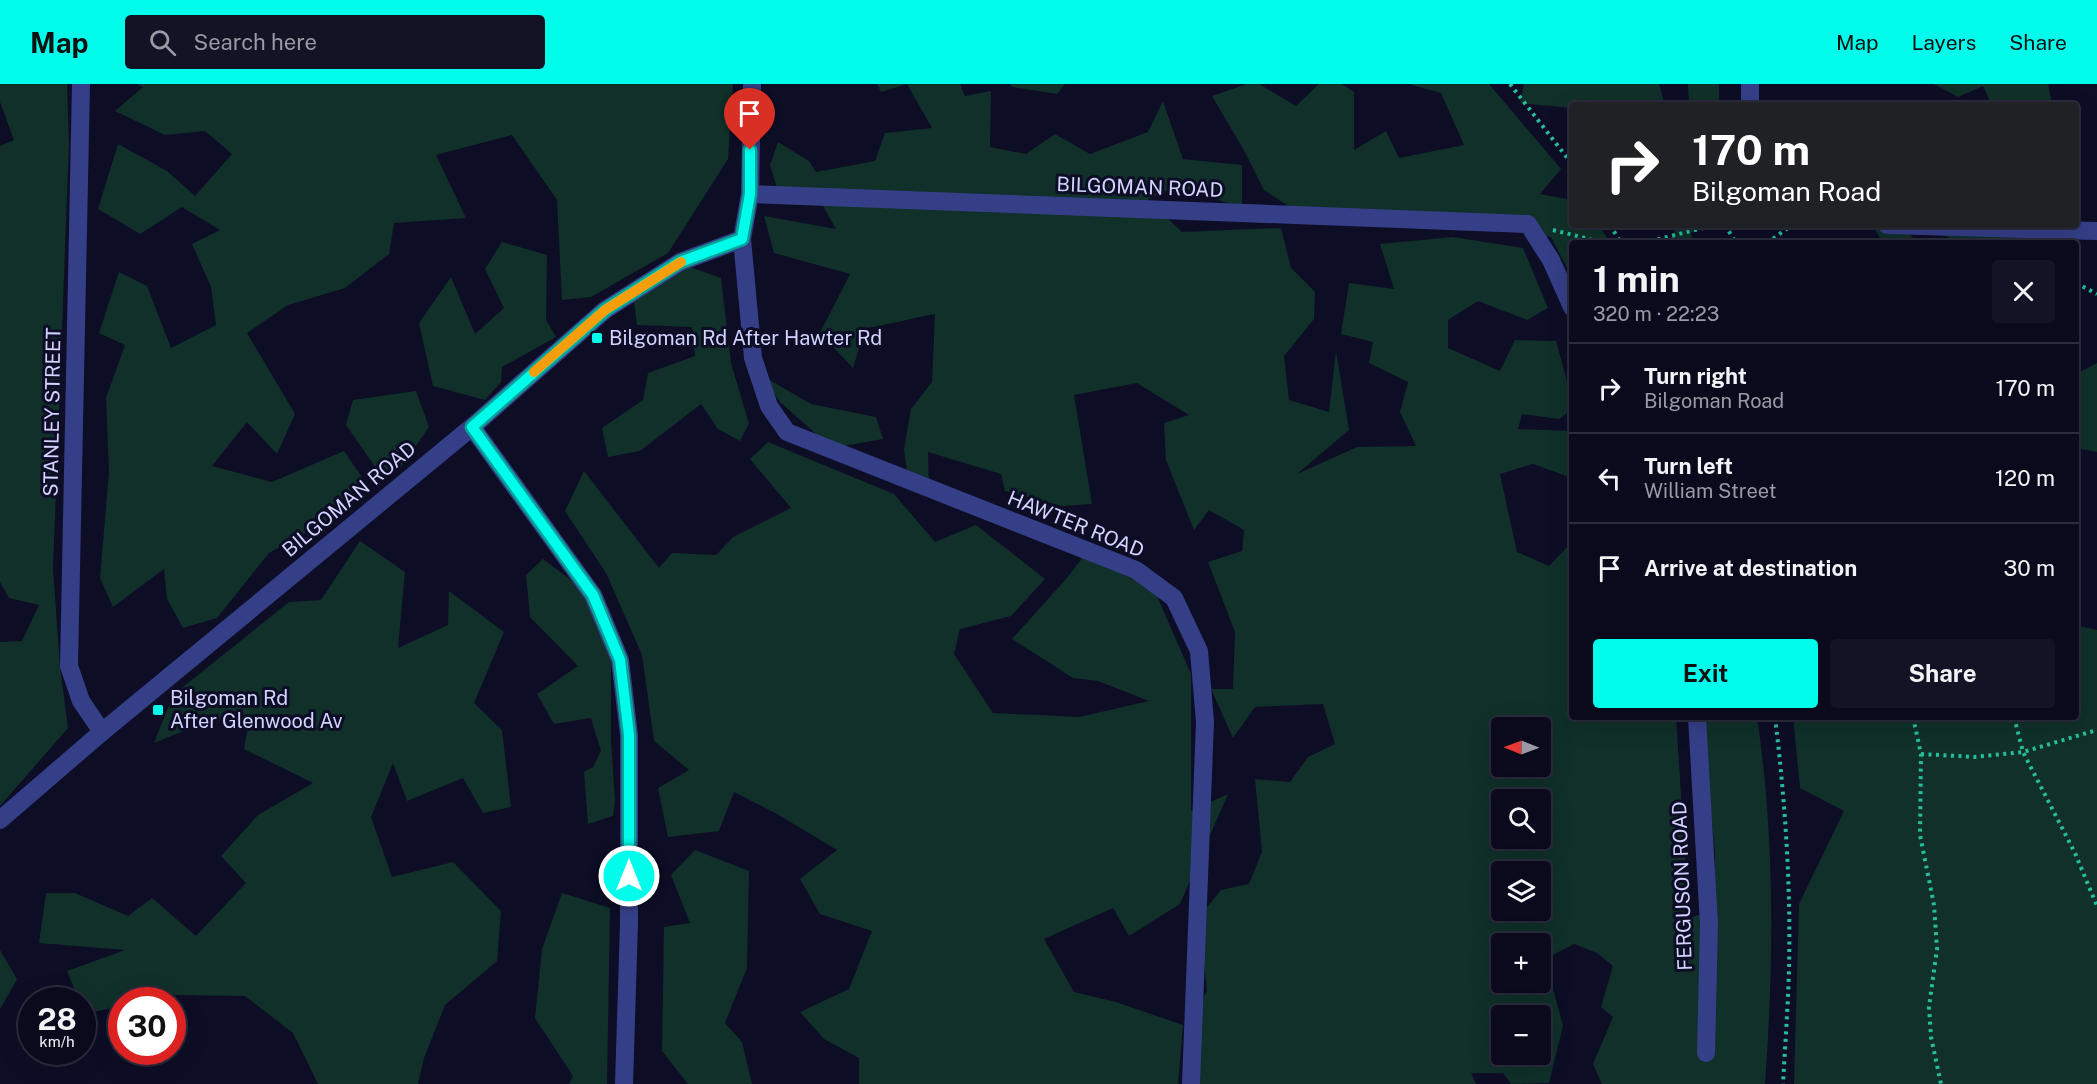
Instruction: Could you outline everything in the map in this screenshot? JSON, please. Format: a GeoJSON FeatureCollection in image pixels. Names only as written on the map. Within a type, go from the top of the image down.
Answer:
{"type":"FeatureCollection","features":[{"type":"Feature","properties":{"kind":"street","name":"STANLEY STREET"},"geometry":{"type":"LineString","coordinates":[[81,84],[69,666],[81,700],[102,732]]}},
{"type":"Feature","properties":{"kind":"street","name":"HAWTER ROAD"},"geometry":{"type":"LineString","coordinates":[[752,84],[750,194],[742,239],[753,358],[769,406],[787,432],[1136,570],[1174,598],[1199,651],[1205,722],[1191,1084]]}},
{"type":"Feature","properties":{"kind":"street"},"geometry":{"type":"LineString","coordinates":[[1750,84],[1750,102]]}},
{"type":"Feature","properties":{"kind":"street","name":"BILGOMAN ROAD"},"geometry":{"type":"LineString","coordinates":[[750,194],[1528,224]]}},
{"type":"Feature","properties":{"kind":"street"},"geometry":{"type":"LineString","coordinates":[[1528,224],[1551,260],[1569,300]]}},
{"type":"Feature","properties":{"kind":"street"},"geometry":{"type":"LineString","coordinates":[[1992,228],[2097,231]]}},
{"type":"Feature","properties":{"kind":"street","name":"BILGOMAN ROAD"},"geometry":{"type":"LineString","coordinates":[[0,820],[102,732],[472,427],[605,310],[680,262],[742,239]]}},
{"type":"Feature","properties":{"kind":"street"},"geometry":{"type":"LineString","coordinates":[[472,427],[593,595],[620,660],[629,735],[629,923],[624,1084]]}},
{"type":"Feature","properties":{"kind":"street","name":"FERGUSON ROAD"},"geometry":{"type":"LineString","coordinates":[[1697,720],[1709,924],[1706,1053]]}},
{"type":"Feature","properties":{"kind":"path"},"geometry":{"type":"LineString","coordinates":[[1510,84],[1569,160]]}},
{"type":"Feature","properties":{"kind":"path"},"geometry":{"type":"LineString","coordinates":[[1528,224],[1593,240]]}},
{"type":"Feature","properties":{"kind":"path"},"geometry":{"type":"LineString","coordinates":[[1655,240],[1703,228]]}},
{"type":"Feature","properties":{"kind":"path"},"geometry":{"type":"LineString","coordinates":[[1771,240],[1788,228]]}},
{"type":"Feature","properties":{"kind":"path"},"geometry":{"type":"LineString","coordinates":[[2079,285],[2097,294]]}},
{"type":"Feature","properties":{"kind":"path"},"geometry":{"type":"LineString","coordinates":[[1775,720],[1783,781],[1789,969],[1783,1084]]}},
{"type":"Feature","properties":{"kind":"path"},"geometry":{"type":"LineString","coordinates":[[1914,720],[1922,754],[1920,835],[1934,904],[1937,949],[1929,1007],[1931,1037],[1941,1084]]}},
{"type":"Feature","properties":{"kind":"path"},"geometry":{"type":"LineString","coordinates":[[2015,720],[2023,753],[2075,853],[2097,906]]}},
{"type":"Feature","properties":{"kind":"path"},"geometry":{"type":"LineString","coordinates":[[1922,754],[1974,757],[2023,753],[2097,730]]}},
{"type":"Feature","properties":{"kind":"green space"},"geometry":{"type":"Polygon","coordinates":[[[0,84],[67,84],[69,144],[53,569],[60,667],[68,728],[0,806],[0,642],[22,641],[39,605],[9,598],[0,582],[0,146],[14,140],[0,102],[0,84]]]}},
{"type":"Feature","properties":{"kind":"green space"},"geometry":{"type":"Polygon","coordinates":[[[137,84],[733,84],[728,159],[668,253],[591,297],[562,300],[557,200],[512,135],[436,155],[466,218],[394,223],[389,254],[345,288],[288,305],[247,333],[295,414],[277,454],[247,422],[212,466],[272,482],[344,451],[371,490],[323,523],[269,553],[217,618],[183,628],[167,599],[164,569],[113,607],[100,578],[109,472],[106,398],[125,345],[99,333],[119,272],[147,286],[171,348],[216,325],[211,287],[192,244],[220,230],[182,207],[140,234],[98,209],[118,144],[167,171],[195,196],[232,154],[205,131],[165,135],[115,111],[143,87],[137,84]]]}},
{"type":"Feature","properties":{"kind":"green space"},"geometry":{"type":"Polygon","coordinates":[[[877,84],[907,84],[881,92],[877,84]]]}},
{"type":"Feature","properties":{"kind":"green space"},"geometry":{"type":"Polygon","coordinates":[[[907,84],[960,84],[965,96],[991,91],[990,147],[1026,154],[1055,134],[1090,154],[1148,132],[1163,101],[1183,159],[1242,165],[1242,208],[1177,186],[1148,199],[1182,232],[1281,228],[1291,268],[1315,292],[1314,319],[1284,356],[1289,400],[1329,412],[1336,351],[1349,430],[1297,474],[1357,447],[1416,446],[1400,412],[1408,382],[1369,363],[1373,342],[1341,334],[1349,283],[1394,289],[1380,244],[1453,237],[1523,248],[1548,308],[1527,320],[1478,301],[1448,320],[1448,348],[1500,371],[1515,340],[1556,341],[1569,388],[1569,411],[1559,419],[1522,414],[1518,429],[1569,431],[1569,477],[1533,464],[1500,474],[1517,552],[1549,566],[1569,545],[1569,720],[1676,720],[1689,918],[1714,910],[1715,852],[1702,720],[1757,720],[1767,808],[1771,900],[1770,992],[1765,1084],[1602,1084],[1593,1064],[1613,1017],[1601,1007],[1613,966],[1597,953],[1574,944],[1551,956],[1551,933],[1491,933],[1491,993],[1551,993],[1551,981],[1563,1026],[1549,1083],[1511,1084],[1503,1073],[1471,1073],[1476,1084],[1196,1084],[1188,1025],[1207,991],[1199,917],[1221,890],[1249,884],[1262,852],[1255,779],[1290,782],[1308,757],[1335,744],[1323,704],[1255,707],[1233,738],[1211,689],[1233,689],[1235,632],[1208,562],[1242,551],[1244,530],[1209,510],[1194,530],[1166,460],[1164,423],[1189,415],[1137,383],[1074,395],[1092,504],[1062,506],[1005,491],[1001,474],[928,452],[929,488],[907,471],[904,449],[911,409],[932,382],[935,314],[865,328],[853,368],[820,333],[850,274],[774,253],[764,216],[836,229],[823,206],[778,191],[770,165],[778,142],[809,161],[816,172],[875,161],[885,133],[932,128],[907,84]]]}},
{"type":"Feature","properties":{"kind":"green space"},"geometry":{"type":"Polygon","coordinates":[[[1010,84],[1065,84],[1057,94],[1012,87],[1010,84]]]}},
{"type":"Feature","properties":{"kind":"green space"},"geometry":{"type":"Polygon","coordinates":[[[1247,84],[1259,84],[1296,106],[1319,84],[1342,84],[1354,92],[1354,150],[1386,131],[1399,158],[1464,145],[1441,93],[1409,84],[1489,84],[1561,169],[1540,194],[1569,199],[1569,228],[1601,228],[1608,240],[1569,240],[1569,272],[1551,237],[1509,229],[1304,216],[1264,190],[1212,96],[1247,84]]]}},
{"type":"Feature","properties":{"kind":"green space"},"geometry":{"type":"Polygon","coordinates":[[[1524,84],[1659,84],[1664,102],[1569,102],[1569,108],[1520,103],[1524,84]]]}},
{"type":"Feature","properties":{"kind":"green space"},"geometry":{"type":"Polygon","coordinates":[[[1688,84],[1719,84],[1719,102],[1689,102],[1688,84]]]}},
{"type":"Feature","properties":{"kind":"green space"},"geometry":{"type":"Polygon","coordinates":[[[1934,84],[2048,84],[2052,102],[1991,102],[1983,86],[1958,97],[1934,84]]]}},
{"type":"Feature","properties":{"kind":"green space"},"geometry":{"type":"Polygon","coordinates":[[[1671,228],[1700,228],[1691,233],[1693,240],[1670,240],[1675,230],[1671,228]]]}},
{"type":"Feature","properties":{"kind":"green space"},"geometry":{"type":"Polygon","coordinates":[[[1874,228],[1905,228],[1915,240],[1881,240],[1874,228]]]}},
{"type":"Feature","properties":{"kind":"green space"},"geometry":{"type":"Polygon","coordinates":[[[1918,228],[2032,228],[2025,240],[1957,240],[1918,228]]]}},
{"type":"Feature","properties":{"kind":"green space"},"geometry":{"type":"Polygon","coordinates":[[[502,242],[547,255],[546,320],[556,337],[502,367],[501,382],[485,400],[433,386],[419,323],[451,277],[475,334],[504,308],[485,269],[502,242]]]}},
{"type":"Feature","properties":{"kind":"green space"},"geometry":{"type":"Polygon","coordinates":[[[690,267],[721,278],[731,363],[749,424],[740,441],[718,429],[701,404],[640,451],[608,457],[602,428],[643,400],[648,373],[695,356],[692,327],[637,325],[633,294],[690,267]]]}},
{"type":"Feature","properties":{"kind":"green space"},"geometry":{"type":"Polygon","coordinates":[[[2097,363],[2097,452],[2079,449],[2079,372],[2097,363]]]}},
{"type":"Feature","properties":{"kind":"green space"},"geometry":{"type":"Polygon","coordinates":[[[761,375],[811,404],[876,417],[883,439],[832,448],[780,402],[761,375]]]}},
{"type":"Feature","properties":{"kind":"green space"},"geometry":{"type":"Polygon","coordinates":[[[416,391],[429,427],[399,470],[378,471],[346,425],[353,400],[416,391]]]}},
{"type":"Feature","properties":{"kind":"green space"},"geometry":{"type":"Polygon","coordinates":[[[768,442],[894,494],[935,542],[976,525],[1045,579],[1011,616],[960,629],[954,654],[993,713],[1079,717],[1149,701],[1098,681],[1073,678],[1012,639],[1067,578],[1092,545],[1150,580],[1191,674],[1191,811],[1228,794],[1180,904],[1129,936],[1113,908],[1044,939],[1074,992],[1116,1002],[1183,1025],[1178,1084],[859,1084],[859,1058],[824,1039],[800,1012],[849,989],[872,931],[820,914],[800,879],[837,850],[777,814],[734,792],[719,831],[668,837],[658,788],[689,770],[654,741],[642,655],[606,573],[565,511],[584,471],[659,568],[672,553],[716,555],[733,537],[791,508],[750,459],[768,442]]]}},
{"type":"Feature","properties":{"kind":"green space"},"geometry":{"type":"Polygon","coordinates":[[[360,541],[405,572],[398,648],[448,625],[449,591],[504,632],[474,703],[502,730],[511,807],[483,813],[463,778],[407,801],[393,763],[371,817],[392,877],[453,862],[501,911],[497,961],[445,1005],[424,1058],[418,1084],[318,1084],[293,1033],[245,996],[186,995],[186,987],[108,987],[108,1009],[96,1011],[96,987],[74,987],[67,971],[125,950],[39,943],[46,893],[75,893],[128,916],[152,898],[196,936],[246,883],[221,856],[258,815],[313,783],[244,749],[250,714],[196,726],[154,743],[173,695],[289,602],[321,600],[360,541]]]}},
{"type":"Feature","properties":{"kind":"green space"},"geometry":{"type":"Polygon","coordinates":[[[543,559],[587,592],[611,662],[611,740],[615,800],[613,816],[588,824],[584,772],[593,767],[601,751],[591,718],[554,724],[537,694],[578,666],[530,617],[526,575],[543,559]]]}},
{"type":"Feature","properties":{"kind":"green space"},"geometry":{"type":"Polygon","coordinates":[[[2079,626],[2097,630],[2097,1084],[1794,1084],[1799,904],[1844,811],[1800,788],[1793,720],[2079,720],[2079,626]]]}},
{"type":"Feature","properties":{"kind":"green space"},"geometry":{"type":"Polygon","coordinates":[[[695,850],[749,871],[747,968],[725,1023],[742,1042],[752,1084],[688,1084],[662,1051],[664,927],[690,923],[671,875],[695,850]]]}},
{"type":"Feature","properties":{"kind":"green space"},"geometry":{"type":"Polygon","coordinates":[[[562,893],[610,908],[607,1084],[569,1084],[573,1076],[535,1018],[542,949],[562,893]]]}},
{"type":"Feature","properties":{"kind":"green space"},"geometry":{"type":"Polygon","coordinates":[[[0,950],[17,979],[0,1009],[0,950]]]}},
{"type":"Feature","properties":{"kind":"slow traffic"},"geometry":{"type":"LineString","coordinates":[[534,372],[605,310],[681,262]]}},
{"type":"Feature","properties":{"kind":"place","name":"Bilgoman Rd After Hawter Rd"},"geometry":{"type":"Point","coordinates":[597,338]}},
{"type":"Feature","properties":{"kind":"place","name":"Bilgoman Rd After Glenwood Av"},"geometry":{"type":"Point","coordinates":[158,710]}},
{"type":"Feature","properties":{"kind":"route"},"geometry":{"type":"LineString","coordinates":[[629,876],[629,735],[620,660],[593,595],[472,427],[605,310],[680,262],[742,239],[750,194],[750,150]]}}]}
